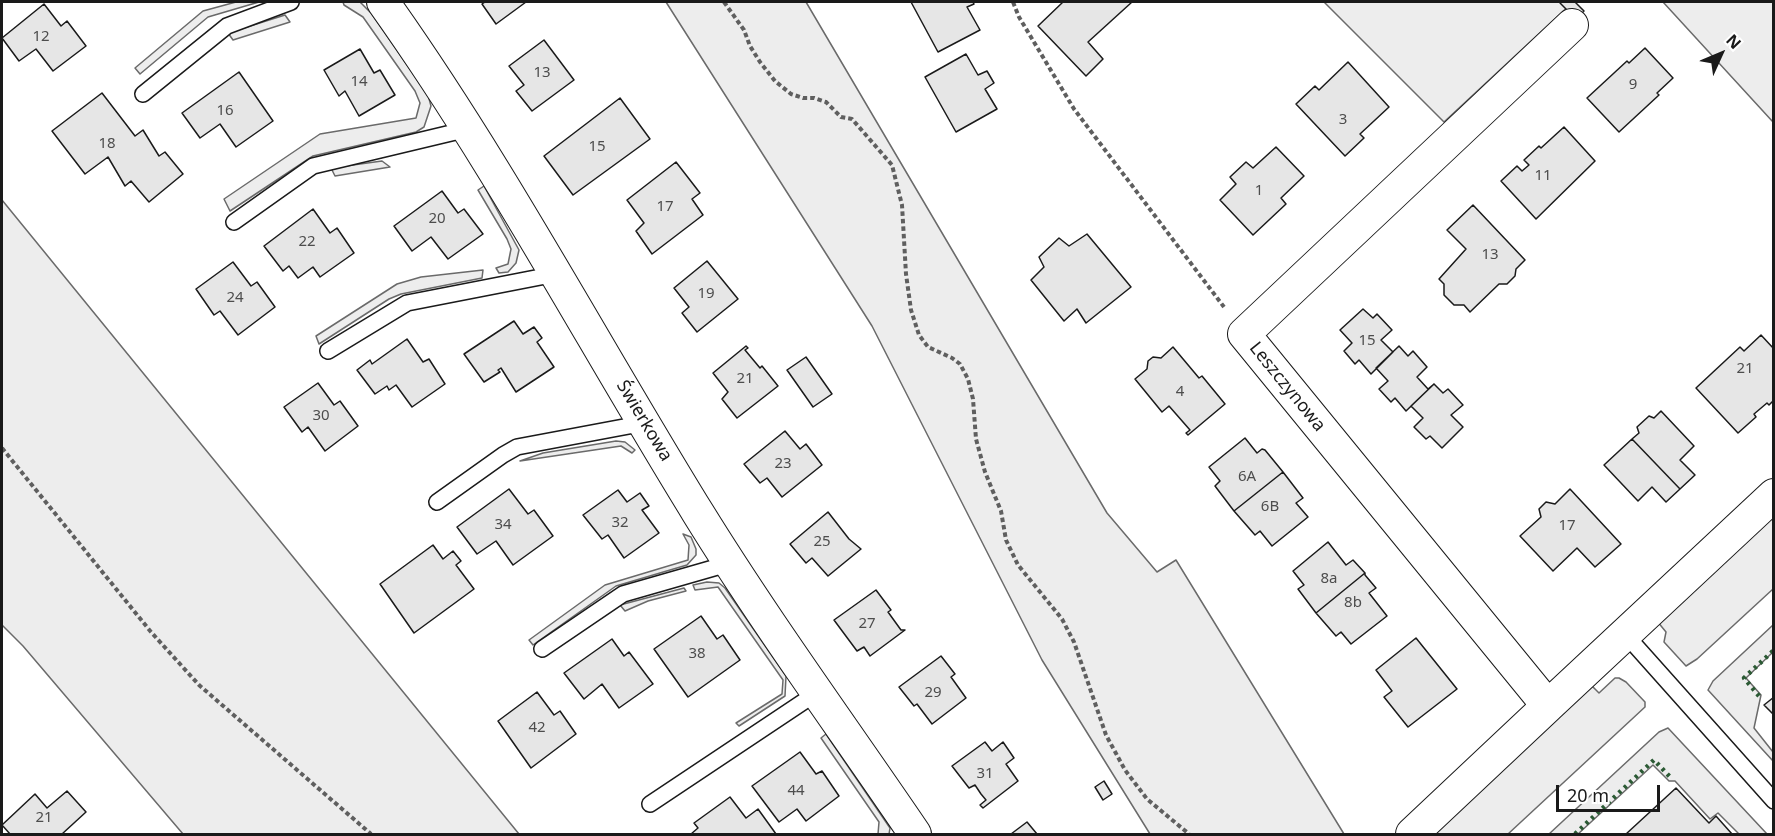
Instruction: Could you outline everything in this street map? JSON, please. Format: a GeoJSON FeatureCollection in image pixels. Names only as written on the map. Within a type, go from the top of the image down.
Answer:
{"type":"FeatureCollection","features":[{"type":"Feature","properties":{"kind":"street","name":"Świerkowa"},"geometry":{"type":"LineString","coordinates":[[383,2],[468,129],[695,508],[915,834]]}},
{"type":"Feature","properties":{"kind":"street","name":"Leszczynowa"},"geometry":{"type":"LineString","coordinates":[[1548,706],[1244,334],[1572,25]]}},
{"type":"Feature","properties":{"kind":"street"},"geometry":{"type":"LineString","coordinates":[[1412,834],[1773,495]]}},
{"type":"Feature","properties":{"kind":"lane"},"geometry":{"type":"LineString","coordinates":[[143,94],[227,26],[291,2]]}},
{"type":"Feature","properties":{"kind":"lane"},"geometry":{"type":"LineString","coordinates":[[234,222],[313,166],[468,129]]}},
{"type":"Feature","properties":{"kind":"lane"},"geometry":{"type":"LineString","coordinates":[[327,351],[407,303],[556,274]]}},
{"type":"Feature","properties":{"kind":"lane"},"geometry":{"type":"LineString","coordinates":[[437,502],[503,454],[517,447],[645,423]]}},
{"type":"Feature","properties":{"kind":"lane"},"geometry":{"type":"LineString","coordinates":[[542,649],[623,594],[731,563]]}},
{"type":"Feature","properties":{"kind":"lane"},"geometry":{"type":"LineString","coordinates":[[1624,634],[1773,801]]}},
{"type":"Feature","properties":{"kind":"lane"},"geometry":{"type":"LineString","coordinates":[[650,804],[818,692]]}},
{"type":"Feature","properties":{"kind":"path"},"geometry":{"type":"LineString","coordinates":[[724,2],[744,30],[760,62],[775,81],[791,94],[826,102],[841,117],[852,120],[892,165],[902,205],[906,274],[911,310],[919,334],[927,347],[960,364],[968,379],[973,399],[976,439],[985,472],[1001,511],[1006,540],[1018,565],[1062,619],[1074,642],[1106,735],[1125,770],[1147,799],[1189,834]]}},
{"type":"Feature","properties":{"kind":"path"},"geometry":{"type":"LineString","coordinates":[[1013,2],[1019,17],[1074,109],[1244,334]]}},
{"type":"Feature","properties":{"kind":"path"},"geometry":{"type":"LineString","coordinates":[[2,448],[151,632],[199,685],[371,834]]}},
{"type":"Feature","properties":{"kind":"shaded area"},"geometry":{"type":"Polygon","coordinates":[[[236,2],[259,2],[208,17],[140,74],[135,68],[203,11],[236,2]]]}},
{"type":"Feature","properties":{"kind":"shaded area"},"geometry":{"type":"Polygon","coordinates":[[[343,2],[360,2],[371,13],[428,95],[431,106],[424,127],[416,132],[313,156],[230,211],[224,199],[320,134],[416,118],[420,103],[415,91],[363,17],[343,2]]]}},
{"type":"Feature","properties":{"kind":"shaded area"},"geometry":{"type":"Polygon","coordinates":[[[666,2],[806,2],[1107,513],[1157,572],[1176,560],[1344,834],[1150,834],[1042,660],[872,326],[666,2]]]}},
{"type":"Feature","properties":{"kind":"shaded area"},"geometry":{"type":"Polygon","coordinates":[[[1324,2],[1573,2],[1444,122],[1324,2]]]}},
{"type":"Feature","properties":{"kind":"shaded area"},"geometry":{"type":"Polygon","coordinates":[[[1663,2],[1773,2],[1773,122],[1663,2]]]}},
{"type":"Feature","properties":{"kind":"shaded area"},"geometry":{"type":"Polygon","coordinates":[[[285,15],[290,22],[233,40],[228,33],[285,15]]]}},
{"type":"Feature","properties":{"kind":"shaded area"},"geometry":{"type":"Polygon","coordinates":[[[382,161],[390,167],[335,176],[331,168],[382,161]]]}},
{"type":"Feature","properties":{"kind":"shaded area"},"geometry":{"type":"Polygon","coordinates":[[[484,186],[519,250],[516,263],[508,272],[499,273],[496,268],[508,264],[511,249],[478,190],[484,186]]]}},
{"type":"Feature","properties":{"kind":"shaded area"},"geometry":{"type":"Polygon","coordinates":[[[2,200],[519,834],[183,834],[23,646],[2,625],[2,200]]]}},
{"type":"Feature","properties":{"kind":"shaded area"},"geometry":{"type":"Polygon","coordinates":[[[483,270],[482,278],[401,294],[389,299],[319,344],[316,336],[397,284],[421,277],[483,270]]]}},
{"type":"Feature","properties":{"kind":"shaded area"},"geometry":{"type":"Polygon","coordinates":[[[616,441],[625,442],[635,450],[632,453],[621,446],[520,461],[543,453],[616,441]]]}},
{"type":"Feature","properties":{"kind":"shaded area"},"geometry":{"type":"Polygon","coordinates":[[[1773,511],[1773,589],[1697,659],[1686,666],[1664,642],[1666,632],[1657,621],[1773,511]]]}},
{"type":"Feature","properties":{"kind":"shaded area"},"geometry":{"type":"Polygon","coordinates":[[[683,534],[691,537],[696,549],[696,555],[687,565],[616,586],[533,645],[529,640],[605,585],[688,560],[689,545],[683,534]]]}},
{"type":"Feature","properties":{"kind":"shaded area"},"geometry":{"type":"Polygon","coordinates":[[[707,582],[719,583],[725,588],[786,676],[785,696],[739,726],[736,723],[782,694],[783,680],[718,587],[695,590],[693,585],[707,582]]]}},
{"type":"Feature","properties":{"kind":"shaded area"},"geometry":{"type":"Polygon","coordinates":[[[684,588],[686,591],[648,601],[625,611],[620,605],[684,588]]]}},
{"type":"Feature","properties":{"kind":"shaded area"},"geometry":{"type":"Polygon","coordinates":[[[1773,625],[1773,652],[1746,678],[1761,695],[1754,728],[1773,752],[1773,761],[1708,690],[1713,681],[1773,625]]]}},
{"type":"Feature","properties":{"kind":"shaded area"},"geometry":{"type":"Polygon","coordinates":[[[1615,678],[1626,682],[1645,702],[1645,707],[1508,834],[1428,834],[1589,683],[1599,693],[1615,678]]]}},
{"type":"Feature","properties":{"kind":"shaded area"},"geometry":{"type":"Polygon","coordinates":[[[1668,728],[1767,834],[1739,834],[1718,813],[1710,819],[1675,781],[1669,781],[1653,765],[1578,834],[1549,834],[1659,732],[1668,728]]]}},
{"type":"Feature","properties":{"kind":"shaded area"},"geometry":{"type":"Polygon","coordinates":[[[826,734],[890,828],[889,834],[878,834],[879,822],[821,738],[826,734]]]}},
{"type":"Feature","properties":{"kind":"building"},"geometry":{"type":"Polygon","coordinates":[[[485,2],[526,2],[496,24],[482,4],[485,2]]]}},
{"type":"Feature","properties":{"kind":"building"},"geometry":{"type":"Polygon","coordinates":[[[911,2],[973,2],[974,4],[967,7],[980,30],[938,52],[911,2]]]}},
{"type":"Feature","properties":{"kind":"building"},"geometry":{"type":"Polygon","coordinates":[[[1063,2],[1132,2],[1088,42],[1103,59],[1086,76],[1038,26],[1063,2]]]}},
{"type":"Feature","properties":{"kind":"building"},"geometry":{"type":"Polygon","coordinates":[[[1575,2],[1584,11],[1576,19],[1560,3],[1575,2]]]}},
{"type":"Feature","properties":{"kind":"building"},"geometry":{"type":"Polygon","coordinates":[[[44,4],[61,26],[67,21],[86,46],[53,71],[36,49],[19,61],[2,38],[44,4]]]}},
{"type":"Feature","properties":{"kind":"building"},"geometry":{"type":"Polygon","coordinates":[[[544,40],[574,80],[532,111],[516,91],[524,85],[509,66],[544,40]]]}},
{"type":"Feature","properties":{"kind":"building"},"geometry":{"type":"Polygon","coordinates":[[[1645,48],[1673,78],[1657,93],[1659,95],[1619,132],[1587,98],[1627,61],[1629,63],[1645,48]]]}},
{"type":"Feature","properties":{"kind":"building"},"geometry":{"type":"Polygon","coordinates":[[[360,49],[374,73],[380,70],[395,95],[359,116],[345,91],[339,96],[324,70],[360,49]]]}},
{"type":"Feature","properties":{"kind":"building"},"geometry":{"type":"Polygon","coordinates":[[[966,54],[978,75],[987,71],[994,83],[985,89],[997,109],[956,132],[925,77],[966,54]]]}},
{"type":"Feature","properties":{"kind":"building"},"geometry":{"type":"Polygon","coordinates":[[[1348,62],[1389,107],[1360,134],[1364,138],[1345,156],[1296,104],[1315,86],[1319,90],[1348,62]]]}},
{"type":"Feature","properties":{"kind":"building"},"geometry":{"type":"Polygon","coordinates":[[[239,72],[273,121],[236,147],[220,124],[200,138],[182,113],[239,72]]]}},
{"type":"Feature","properties":{"kind":"building"},"geometry":{"type":"Polygon","coordinates":[[[102,93],[135,136],[143,130],[159,156],[165,152],[183,174],[149,202],[131,181],[125,186],[108,157],[85,174],[52,131],[102,93]]]}},
{"type":"Feature","properties":{"kind":"building"},"geometry":{"type":"Polygon","coordinates":[[[620,98],[650,139],[573,195],[544,156],[620,98]]]}},
{"type":"Feature","properties":{"kind":"building"},"geometry":{"type":"Polygon","coordinates":[[[1564,127],[1595,161],[1536,219],[1501,181],[1517,166],[1522,171],[1529,165],[1524,160],[1564,127]]]}},
{"type":"Feature","properties":{"kind":"building"},"geometry":{"type":"Polygon","coordinates":[[[1276,147],[1304,176],[1281,198],[1286,204],[1253,235],[1220,200],[1236,184],[1230,177],[1246,162],[1253,168],[1276,147]]]}},
{"type":"Feature","properties":{"kind":"building"},"geometry":{"type":"Polygon","coordinates":[[[676,162],[700,193],[692,199],[703,215],[652,254],[636,231],[644,223],[627,200],[676,162]]]}},
{"type":"Feature","properties":{"kind":"building"},"geometry":{"type":"Polygon","coordinates":[[[442,191],[458,213],[464,209],[483,234],[448,259],[431,237],[412,251],[394,226],[442,191]]]}},
{"type":"Feature","properties":{"kind":"building"},"geometry":{"type":"Polygon","coordinates":[[[1473,205],[1525,260],[1507,284],[1499,284],[1470,312],[1464,305],[1454,305],[1444,295],[1444,284],[1439,279],[1466,249],[1447,230],[1473,205]]]}},
{"type":"Feature","properties":{"kind":"building"},"geometry":{"type":"Polygon","coordinates":[[[313,209],[330,233],[337,228],[354,253],[320,277],[313,267],[298,278],[289,266],[283,271],[264,246],[313,209]]]}},
{"type":"Feature","properties":{"kind":"building"},"geometry":{"type":"Polygon","coordinates":[[[1087,234],[1131,287],[1086,323],[1077,309],[1064,321],[1031,280],[1044,267],[1039,257],[1059,238],[1069,246],[1087,234]]]}},
{"type":"Feature","properties":{"kind":"building"},"geometry":{"type":"Polygon","coordinates":[[[707,261],[738,299],[697,332],[682,313],[689,307],[674,288],[707,261]]]}},
{"type":"Feature","properties":{"kind":"building"},"geometry":{"type":"Polygon","coordinates":[[[233,262],[251,286],[257,282],[275,307],[238,335],[220,311],[214,315],[196,289],[233,262]]]}},
{"type":"Feature","properties":{"kind":"building"},"geometry":{"type":"Polygon","coordinates":[[[1363,309],[1373,318],[1377,314],[1392,330],[1381,340],[1393,352],[1371,374],[1359,360],[1355,364],[1344,351],[1352,343],[1340,330],[1363,309]]]}},
{"type":"Feature","properties":{"kind":"building"},"geometry":{"type":"Polygon","coordinates":[[[514,321],[523,334],[534,327],[542,338],[537,342],[554,367],[516,392],[501,368],[498,370],[500,372],[484,382],[464,354],[514,321]]]}},
{"type":"Feature","properties":{"kind":"building"},"geometry":{"type":"Polygon","coordinates":[[[1761,335],[1774,349],[1774,400],[1754,414],[1756,417],[1738,433],[1696,388],[1740,347],[1744,351],[1761,335]]]}},
{"type":"Feature","properties":{"kind":"building"},"geometry":{"type":"Polygon","coordinates":[[[407,339],[423,362],[429,359],[445,384],[412,407],[396,385],[389,390],[387,386],[375,394],[357,370],[370,360],[372,364],[407,339]]]}},
{"type":"Feature","properties":{"kind":"building"},"geometry":{"type":"Polygon","coordinates":[[[746,346],[748,348],[745,350],[778,386],[737,418],[722,399],[728,392],[713,373],[746,346]]]}},
{"type":"Feature","properties":{"kind":"building"},"geometry":{"type":"Polygon","coordinates":[[[1399,346],[1408,356],[1413,351],[1427,367],[1417,377],[1428,389],[1434,384],[1406,411],[1395,398],[1391,402],[1379,389],[1388,381],[1376,368],[1399,346]]]}},
{"type":"Feature","properties":{"kind":"building"},"geometry":{"type":"Polygon","coordinates":[[[1173,347],[1199,378],[1202,376],[1225,404],[1188,435],[1186,433],[1190,430],[1169,406],[1162,412],[1135,379],[1147,369],[1148,361],[1153,357],[1161,358],[1173,347]]]}},
{"type":"Feature","properties":{"kind":"building"},"geometry":{"type":"Polygon","coordinates":[[[806,357],[832,394],[813,407],[787,370],[806,357]]]}},
{"type":"Feature","properties":{"kind":"building"},"geometry":{"type":"Polygon","coordinates":[[[318,383],[334,405],[340,401],[358,426],[325,451],[308,427],[302,432],[284,407],[318,383]]]}},
{"type":"Feature","properties":{"kind":"building"},"geometry":{"type":"Polygon","coordinates":[[[1434,384],[1443,393],[1448,389],[1463,405],[1451,415],[1463,427],[1442,448],[1430,436],[1426,439],[1414,427],[1423,418],[1411,406],[1434,384]]]}},
{"type":"Feature","properties":{"kind":"building"},"geometry":{"type":"Polygon","coordinates":[[[1661,411],[1694,446],[1680,460],[1695,475],[1680,489],[1632,439],[1639,433],[1637,427],[1649,416],[1654,418],[1661,411]]]}},
{"type":"Feature","properties":{"kind":"building"},"geometry":{"type":"Polygon","coordinates":[[[785,431],[800,449],[806,444],[822,465],[782,497],[767,478],[760,483],[744,464],[785,431]]]}},
{"type":"Feature","properties":{"kind":"building"},"geometry":{"type":"Polygon","coordinates":[[[1245,438],[1257,453],[1262,449],[1265,450],[1283,472],[1234,511],[1215,486],[1220,481],[1209,467],[1245,438]]]}},
{"type":"Feature","properties":{"kind":"building"},"geometry":{"type":"Polygon","coordinates":[[[1632,439],[1680,489],[1666,502],[1652,487],[1638,501],[1604,465],[1632,439]]]}},
{"type":"Feature","properties":{"kind":"building"},"geometry":{"type":"Polygon","coordinates":[[[1283,472],[1303,498],[1296,503],[1308,517],[1272,546],[1260,531],[1255,535],[1234,511],[1283,472]]]}},
{"type":"Feature","properties":{"kind":"building"},"geometry":{"type":"Polygon","coordinates":[[[509,489],[528,514],[534,510],[553,536],[513,565],[496,541],[477,554],[457,527],[509,489]]]}},
{"type":"Feature","properties":{"kind":"building"},"geometry":{"type":"Polygon","coordinates":[[[1570,489],[1621,544],[1595,567],[1577,548],[1553,571],[1520,536],[1541,517],[1539,509],[1546,502],[1555,504],[1570,489]]]}},
{"type":"Feature","properties":{"kind":"building"},"geometry":{"type":"Polygon","coordinates":[[[618,490],[627,502],[640,493],[649,506],[642,510],[659,533],[624,558],[608,535],[602,539],[583,515],[618,490]]]}},
{"type":"Feature","properties":{"kind":"building"},"geometry":{"type":"Polygon","coordinates":[[[828,512],[849,539],[861,549],[828,576],[812,558],[806,563],[790,544],[828,512]]]}},
{"type":"Feature","properties":{"kind":"building"},"geometry":{"type":"Polygon","coordinates":[[[1328,542],[1346,565],[1353,560],[1365,573],[1316,613],[1298,589],[1304,585],[1293,571],[1328,542]]]}},
{"type":"Feature","properties":{"kind":"building"},"geometry":{"type":"Polygon","coordinates":[[[433,545],[443,559],[453,551],[461,561],[456,565],[474,589],[414,633],[380,584],[433,545]]]}},
{"type":"Feature","properties":{"kind":"building"},"geometry":{"type":"Polygon","coordinates":[[[1365,573],[1376,588],[1369,593],[1387,616],[1351,644],[1341,632],[1336,636],[1316,613],[1365,573]]]}},
{"type":"Feature","properties":{"kind":"building"},"geometry":{"type":"Polygon","coordinates":[[[876,590],[891,610],[888,612],[901,630],[905,630],[870,656],[864,647],[857,651],[834,620],[876,590]]]}},
{"type":"Feature","properties":{"kind":"building"},"geometry":{"type":"Polygon","coordinates":[[[701,616],[717,639],[723,635],[740,660],[688,697],[654,649],[701,616]]]}},
{"type":"Feature","properties":{"kind":"building"},"geometry":{"type":"Polygon","coordinates":[[[1416,638],[1457,689],[1408,727],[1384,697],[1392,691],[1376,670],[1416,638]]]}},
{"type":"Feature","properties":{"kind":"building"},"geometry":{"type":"Polygon","coordinates":[[[612,639],[624,656],[629,652],[653,684],[619,708],[602,684],[584,699],[564,673],[612,639]]]}},
{"type":"Feature","properties":{"kind":"building"},"geometry":{"type":"Polygon","coordinates":[[[941,656],[955,674],[951,677],[966,698],[932,724],[917,704],[914,706],[899,687],[941,656]]]}},
{"type":"Feature","properties":{"kind":"building"},"geometry":{"type":"Polygon","coordinates":[[[537,692],[554,715],[560,711],[576,734],[531,768],[498,721],[537,692]]]}},
{"type":"Feature","properties":{"kind":"building"},"geometry":{"type":"Polygon","coordinates":[[[1774,697],[1774,715],[1764,705],[1774,697]]]}},
{"type":"Feature","properties":{"kind":"building"},"geometry":{"type":"Polygon","coordinates":[[[985,742],[992,751],[1003,742],[1014,758],[1006,764],[1018,781],[983,808],[980,805],[986,800],[975,785],[969,788],[952,766],[985,742]]]}},
{"type":"Feature","properties":{"kind":"building"},"geometry":{"type":"Polygon","coordinates":[[[800,752],[816,774],[822,771],[839,796],[806,821],[797,809],[779,822],[752,786],[800,752]]]}},
{"type":"Feature","properties":{"kind":"building"},"geometry":{"type":"Polygon","coordinates":[[[1104,781],[1112,794],[1103,800],[1095,787],[1104,781]]]}},
{"type":"Feature","properties":{"kind":"building"},"geometry":{"type":"Polygon","coordinates":[[[1676,788],[1709,823],[1716,816],[1732,834],[1626,834],[1676,788]]]}},
{"type":"Feature","properties":{"kind":"building"},"geometry":{"type":"Polygon","coordinates":[[[67,791],[86,812],[62,834],[10,834],[2,825],[35,794],[47,808],[67,791]]]}},
{"type":"Feature","properties":{"kind":"building"},"geometry":{"type":"Polygon","coordinates":[[[730,797],[746,818],[758,809],[776,834],[691,834],[698,828],[694,823],[730,797]]]}},
{"type":"Feature","properties":{"kind":"building"},"geometry":{"type":"Polygon","coordinates":[[[1027,822],[1037,834],[1011,834],[1027,822]]]}},
{"type":"Feature","properties":{"kind":"hedge"},"geometry":{"type":"LineString","coordinates":[[1759,696],[1744,678],[1774,650]]}},
{"type":"Feature","properties":{"kind":"hedge"},"geometry":{"type":"LineString","coordinates":[[1575,834],[1654,760],[1672,779]]}}]}
